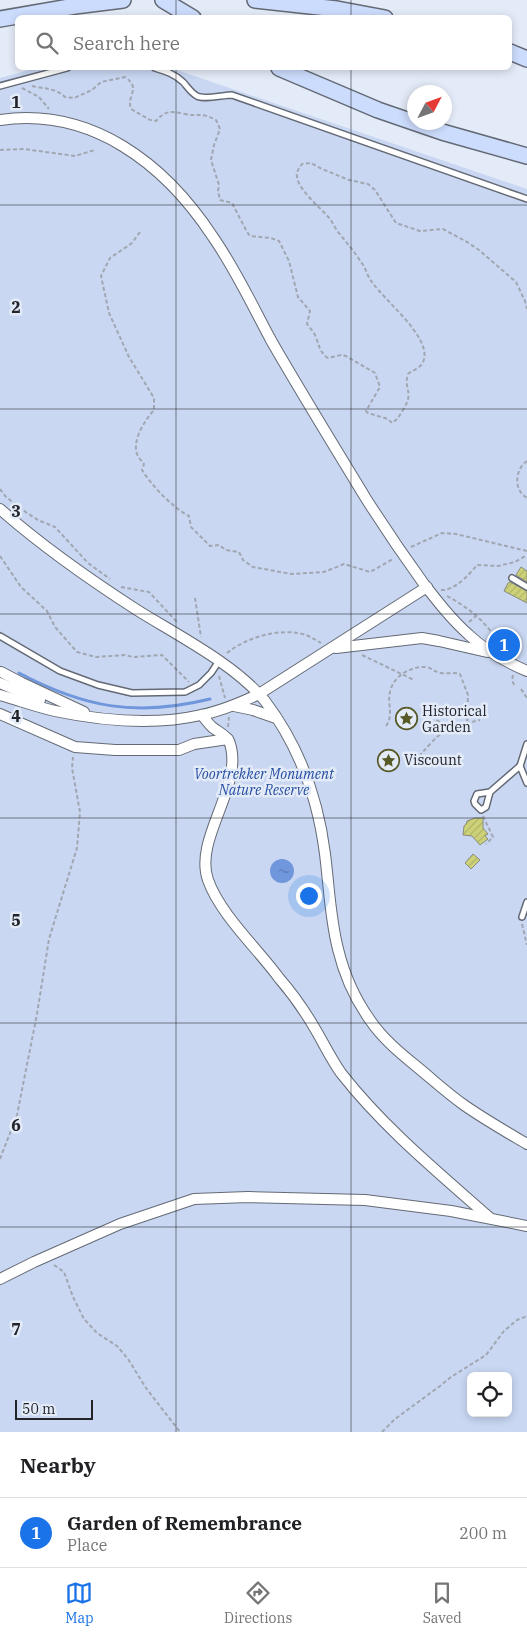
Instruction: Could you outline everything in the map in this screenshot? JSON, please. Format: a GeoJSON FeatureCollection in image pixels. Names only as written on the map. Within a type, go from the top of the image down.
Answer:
{"type":"FeatureCollection","features":[{"type":"Feature","properties":{"kind":"main road"},"geometry":{"type":"LineString","coordinates":[[23,15],[123,0]]}},
{"type":"Feature","properties":{"kind":"main road"},"geometry":{"type":"LineString","coordinates":[[163,0],[188,15]]}},
{"type":"Feature","properties":{"kind":"main road"},"geometry":{"type":"LineString","coordinates":[[255,0],[337,9],[369,15]]}},
{"type":"Feature","properties":{"kind":"main road"},"geometry":{"type":"LineString","coordinates":[[0,19],[15,16]]}},
{"type":"Feature","properties":{"kind":"main road"},"geometry":{"type":"LineString","coordinates":[[512,53],[527,59]]}},
{"type":"Feature","properties":{"kind":"main road"},"geometry":{"type":"LineString","coordinates":[[284,70],[378,110],[442,132],[527,156]]}},
{"type":"Feature","properties":{"kind":"street"},"geometry":{"type":"LineString","coordinates":[[0,120],[26,118],[59,120],[91,130],[130,150],[156,170],[193,210],[214,237],[296,383],[394,543],[436,599],[470,637],[499,652],[527,671]]}},
{"type":"Feature","properties":{"kind":"street"},"geometry":{"type":"LineString","coordinates":[[0,509],[80,573],[237,674],[258,694],[276,718],[301,761],[313,793],[325,852],[331,914],[337,946],[347,976],[369,1020],[392,1045],[462,1104],[527,1144]]}},
{"type":"Feature","properties":{"kind":"street"},"geometry":{"type":"LineString","coordinates":[[0,694],[54,711],[99,718],[157,722],[202,715],[258,694],[323,648],[427,587]]}},
{"type":"Feature","properties":{"kind":"street"},"geometry":{"type":"LineString","coordinates":[[323,648],[422,638],[499,652]]}},
{"type":"Feature","properties":{"kind":"street"},"geometry":{"type":"LineString","coordinates":[[1,672],[99,718]]}},
{"type":"Feature","properties":{"kind":"street"},"geometry":{"type":"LineString","coordinates":[[0,683],[29,696],[99,718]]}},
{"type":"Feature","properties":{"kind":"street"},"geometry":{"type":"LineString","coordinates":[[229,704],[276,718]]}},
{"type":"Feature","properties":{"kind":"street"},"geometry":{"type":"LineString","coordinates":[[0,714],[75,747],[115,750],[179,750],[194,744],[228,739]]}},
{"type":"Feature","properties":{"kind":"street"},"geometry":{"type":"LineString","coordinates":[[202,715],[210,725],[228,739],[233,757],[227,791],[210,838],[205,860],[208,879],[220,903],[280,978],[314,1026],[341,1072],[417,1155],[490,1218]]}},
{"type":"Feature","properties":{"kind":"street"},"geometry":{"type":"LineString","coordinates":[[0,1279],[120,1224],[194,1199],[248,1197],[365,1200],[451,1211],[527,1226]]}},
{"type":"Feature","properties":{"kind":"lane"},"geometry":{"type":"LineString","coordinates":[[0,86],[60,70]]}},
{"type":"Feature","properties":{"kind":"lane"},"geometry":{"type":"LineString","coordinates":[[162,70],[170,72],[182,80],[196,96],[206,98],[216,95],[232,95],[527,199]]}},
{"type":"Feature","properties":{"kind":"lane"},"geometry":{"type":"LineString","coordinates":[[512,578],[527,587]]}},
{"type":"Feature","properties":{"kind":"lane"},"geometry":{"type":"LineString","coordinates":[[0,636],[60,671],[98,685],[132,693],[186,692],[211,673],[219,662]]}},
{"type":"Feature","properties":{"kind":"lane"},"geometry":{"type":"LineString","coordinates":[[490,792],[488,805],[481,810],[475,804],[475,798],[481,793],[490,792],[520,766],[527,744]]}},
{"type":"Feature","properties":{"kind":"lane"},"geometry":{"type":"LineString","coordinates":[[520,766],[527,783]]}},
{"type":"Feature","properties":{"kind":"lane"},"geometry":{"type":"LineString","coordinates":[[522,916],[527,902]]}},
{"type":"Feature","properties":{"kind":"path"},"geometry":{"type":"LineString","coordinates":[[59,120],[39,97],[18,86],[33,86],[54,90],[64,97],[74,98],[92,90],[101,82],[124,76],[132,84],[133,93],[129,102],[131,109],[150,120],[156,121],[162,115],[172,111],[185,114],[204,114],[216,120],[220,129],[214,144],[211,160],[219,185],[220,200],[232,203],[250,236],[279,241],[289,261],[298,297],[308,308],[307,324],[315,334],[320,350],[328,358],[341,355],[346,356],[374,373],[380,388],[366,411],[388,419],[392,423],[399,418],[409,402],[408,374],[421,365],[424,360],[422,344],[404,317],[372,282],[361,261],[329,219],[308,197],[297,180],[296,175],[302,164],[311,163],[348,180],[368,184],[375,190],[396,223],[420,231],[443,229],[467,242],[516,282],[527,309]]}},
{"type":"Feature","properties":{"kind":"path"},"geometry":{"type":"LineString","coordinates":[[0,150],[24,149],[75,156],[94,150]]}},
{"type":"Feature","properties":{"kind":"path"},"geometry":{"type":"LineString","coordinates":[[140,232],[132,243],[110,258],[101,276],[109,314],[129,357],[154,398],[154,410],[146,418],[138,435],[136,447],[136,455],[144,464],[142,470],[148,479],[179,511],[189,516],[191,527],[210,546],[219,545],[226,550],[239,552],[243,560],[253,567],[291,574],[324,572],[344,564],[370,572],[398,556]]}},
{"type":"Feature","properties":{"kind":"path"},"geometry":{"type":"LineString","coordinates":[[527,461],[521,465],[517,479],[517,486],[527,498]]}},
{"type":"Feature","properties":{"kind":"path"},"geometry":{"type":"LineString","coordinates":[[0,489],[6,497],[34,518],[55,527],[88,563],[109,578],[114,585],[149,592],[178,622]]}},
{"type":"Feature","properties":{"kind":"path"},"geometry":{"type":"LineString","coordinates":[[410,547],[442,534],[456,534],[527,551]]}},
{"type":"Feature","properties":{"kind":"path"},"geometry":{"type":"LineString","coordinates":[[427,587],[444,590],[468,576],[477,566],[498,566],[515,562],[527,555]]}},
{"type":"Feature","properties":{"kind":"path"},"geometry":{"type":"LineString","coordinates":[[0,556],[21,587],[47,610],[55,627],[77,652],[96,657],[162,655],[195,687]]}},
{"type":"Feature","properties":{"kind":"path"},"geometry":{"type":"LineString","coordinates":[[436,599],[441,596],[448,596],[471,611],[494,636],[499,652]]}},
{"type":"Feature","properties":{"kind":"path"},"geometry":{"type":"LineString","coordinates":[[195,598],[201,638],[196,634]]}},
{"type":"Feature","properties":{"kind":"path"},"geometry":{"type":"LineString","coordinates":[[229,704],[219,662],[235,647],[248,640],[283,632],[306,635],[323,648]]}},
{"type":"Feature","properties":{"kind":"path"},"geometry":{"type":"LineString","coordinates":[[362,654],[414,680]]}},
{"type":"Feature","properties":{"kind":"path"},"geometry":{"type":"LineString","coordinates":[[386,726],[390,717],[390,691],[402,674],[408,670],[425,667],[438,673],[460,674],[468,695],[467,723]]}},
{"type":"Feature","properties":{"kind":"path"},"geometry":{"type":"LineString","coordinates":[[512,680],[515,687]]}},
{"type":"Feature","properties":{"kind":"path"},"geometry":{"type":"LineString","coordinates":[[521,689],[527,698]]}},
{"type":"Feature","properties":{"kind":"path"},"geometry":{"type":"LineString","coordinates":[[437,714],[436,720],[450,727]]}},
{"type":"Feature","properties":{"kind":"path"},"geometry":{"type":"LineString","coordinates":[[416,762],[421,753],[450,727],[480,720]]}},
{"type":"Feature","properties":{"kind":"path"},"geometry":{"type":"LineString","coordinates":[[0,1159],[17,1115],[37,1014],[49,939],[77,848],[80,812],[72,768],[75,747]]}},
{"type":"Feature","properties":{"kind":"path"},"geometry":{"type":"LineString","coordinates":[[483,809],[484,817],[493,837],[486,844]]}},
{"type":"Feature","properties":{"kind":"path"},"geometry":{"type":"LineString","coordinates":[[522,916],[527,945]]}},
{"type":"Feature","properties":{"kind":"path"},"geometry":{"type":"LineString","coordinates":[[34,1262],[53,1264],[64,1272],[84,1319],[98,1333],[117,1346],[180,1432]]}},
{"type":"Feature","properties":{"kind":"path"},"geometry":{"type":"LineString","coordinates":[[382,1432],[411,1406],[459,1371],[486,1355],[512,1323],[527,1316]]}},
{"type":"Feature","properties":{"kind":"green space","name":"Voortrekker Monument Nature Reserve"},"geometry":{"type":"Polygon","coordinates":[[[30,70],[177,70],[527,189],[527,1432],[0,1432],[0,78],[30,70]]]}},
{"type":"Feature","properties":{"kind":"water"},"geometry":{"type":"Polygon","coordinates":[[[282,859],[287,860],[293,866],[293,876],[287,882],[282,883],[277,882],[271,876],[270,871],[271,866],[277,860],[282,859]]]}},
{"type":"Feature","properties":{"kind":"building"},"geometry":{"type":"Polygon","coordinates":[[[521,567],[527,571],[527,582],[516,575],[521,567]]]}},
{"type":"Feature","properties":{"kind":"building"},"geometry":{"type":"Polygon","coordinates":[[[510,582],[527,591],[527,603],[504,591],[510,582]]]}},
{"type":"Feature","properties":{"kind":"building"},"geometry":{"type":"Polygon","coordinates":[[[483,818],[483,828],[488,834],[485,836],[488,839],[480,845],[472,836],[463,835],[464,826],[467,821],[483,818]]]}},
{"type":"Feature","properties":{"kind":"building"},"geometry":{"type":"Polygon","coordinates":[[[473,854],[480,860],[471,869],[465,863],[473,854]]]}},
{"type":"Feature","properties":{"kind":"waterway"},"geometry":{"type":"LineString","coordinates":[[19,673],[66,694],[112,706],[135,708],[159,707],[210,699]]}},
{"type":"Feature","properties":{"kind":"place","name":"Garden of Remembrance"},"geometry":{"type":"Point","coordinates":[504,645]}},
{"type":"Feature","properties":{"kind":"place","name":"Historical Garden"},"geometry":{"type":"Point","coordinates":[406,719]}},
{"type":"Feature","properties":{"kind":"place","name":"Viscount"},"geometry":{"type":"Point","coordinates":[388,760]}}]}
